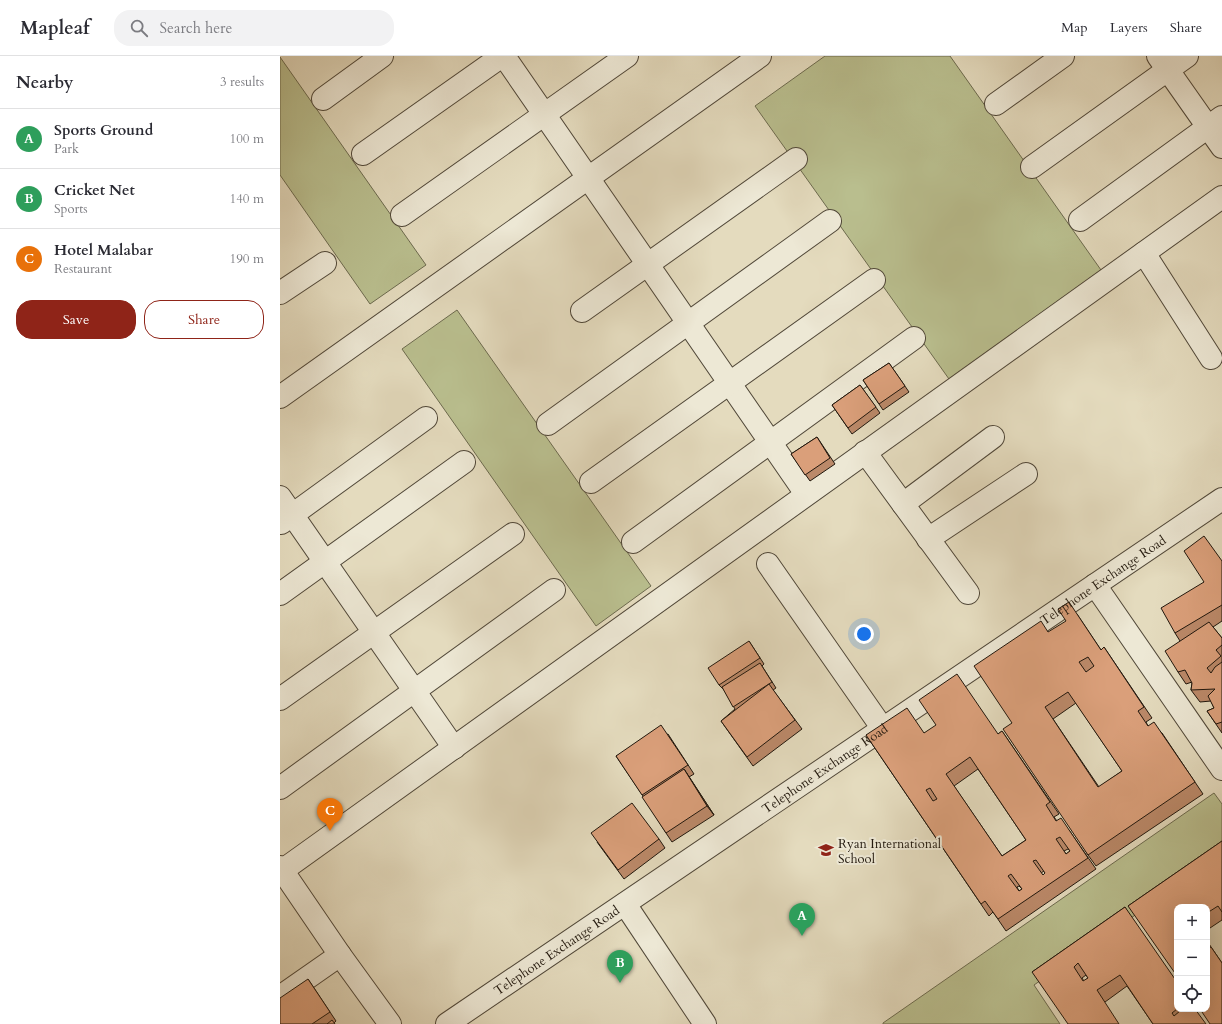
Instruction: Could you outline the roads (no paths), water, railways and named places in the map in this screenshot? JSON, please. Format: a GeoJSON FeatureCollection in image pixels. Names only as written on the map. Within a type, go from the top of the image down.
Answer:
{"type":"FeatureCollection","features":[{"type":"Feature","properties":{"kind":"street"},"geometry":{"type":"LineString","coordinates":[[323,99],[382,56]]}},
{"type":"Feature","properties":{"kind":"street"},"geometry":{"type":"LineString","coordinates":[[363,154],[503,56],[806,494]]}},
{"type":"Feature","properties":{"kind":"street"},"geometry":{"type":"LineString","coordinates":[[402,215],[627,56]]}},
{"type":"Feature","properties":{"kind":"street"},"geometry":{"type":"LineString","coordinates":[[280,397],[760,56]]}},
{"type":"Feature","properties":{"kind":"street"},"geometry":{"type":"LineString","coordinates":[[996,104],[1064,56]]}},
{"type":"Feature","properties":{"kind":"street"},"geometry":{"type":"LineString","coordinates":[[1032,166],[1163,63],[1187,56]]}},
{"type":"Feature","properties":{"kind":"street"},"geometry":{"type":"LineString","coordinates":[[1163,63],[1215,122],[1222,147]]}},
{"type":"Feature","properties":{"kind":"street"},"geometry":{"type":"LineString","coordinates":[[1080,220],[1215,122]]}},
{"type":"Feature","properties":{"kind":"street"},"geometry":{"type":"LineString","coordinates":[[582,311],[796,159]]}},
{"type":"Feature","properties":{"kind":"street"},"geometry":{"type":"LineString","coordinates":[[390,1024],[340,955],[281,869],[454,748],[1222,197]]}},
{"type":"Feature","properties":{"kind":"street"},"geometry":{"type":"LineString","coordinates":[[548,424],[830,222]]}},
{"type":"Feature","properties":{"kind":"street"},"geometry":{"type":"LineString","coordinates":[[1144,253],[1211,358]]}},
{"type":"Feature","properties":{"kind":"street"},"geometry":{"type":"LineString","coordinates":[[280,293],[325,263]]}},
{"type":"Feature","properties":{"kind":"street"},"geometry":{"type":"LineString","coordinates":[[591,482],[874,280]]}},
{"type":"Feature","properties":{"kind":"street"},"geometry":{"type":"LineString","coordinates":[[633,542],[914,338]]}},
{"type":"Feature","properties":{"kind":"street"},"geometry":{"type":"LineString","coordinates":[[286,519],[426,418]]}},
{"type":"Feature","properties":{"kind":"street"},"geometry":{"type":"LineString","coordinates":[[903,504],[993,437]]}},
{"type":"Feature","properties":{"kind":"street"},"geometry":{"type":"LineString","coordinates":[[865,452],[968,593]]}},
{"type":"Feature","properties":{"kind":"street"},"geometry":{"type":"LineString","coordinates":[[280,594],[464,462]]}},
{"type":"Feature","properties":{"kind":"street"},"geometry":{"type":"LineString","coordinates":[[928,539],[1026,474]]}},
{"type":"Feature","properties":{"kind":"street"},"geometry":{"type":"LineString","coordinates":[[280,497],[286,519],[325,562],[454,748]]}},
{"type":"Feature","properties":{"kind":"street","name":"Telephone Exchange Road"},"geometry":{"type":"LineString","coordinates":[[447,1024],[1222,499]]}},
{"type":"Feature","properties":{"kind":"street"},"geometry":{"type":"LineString","coordinates":[[280,699],[513,534]]}},
{"type":"Feature","properties":{"kind":"street"},"geometry":{"type":"LineString","coordinates":[[768,564],[883,728]]}},
{"type":"Feature","properties":{"kind":"street"},"geometry":{"type":"LineString","coordinates":[[1095,585],[1222,769]]}},
{"type":"Feature","properties":{"kind":"street"},"geometry":{"type":"LineString","coordinates":[[280,788],[554,590]]}},
{"type":"Feature","properties":{"kind":"street"},"geometry":{"type":"LineString","coordinates":[[625,904],[705,1024]]}},
{"type":"Feature","properties":{"kind":"street"},"geometry":{"type":"LineString","coordinates":[[280,997],[340,955]]}},
{"type":"Feature","properties":{"kind":"place","name":"Hotel Malabar"},"geometry":{"type":"Point","coordinates":[330,831]}},
{"type":"Feature","properties":{"kind":"place","name":"Ryan International School"},"geometry":{"type":"Point","coordinates":[826,850]}},
{"type":"Feature","properties":{"kind":"place","name":"Sports Ground"},"geometry":{"type":"Point","coordinates":[802,936]}},
{"type":"Feature","properties":{"kind":"place","name":"Cricket Net"},"geometry":{"type":"Point","coordinates":[620,983]}}]}
